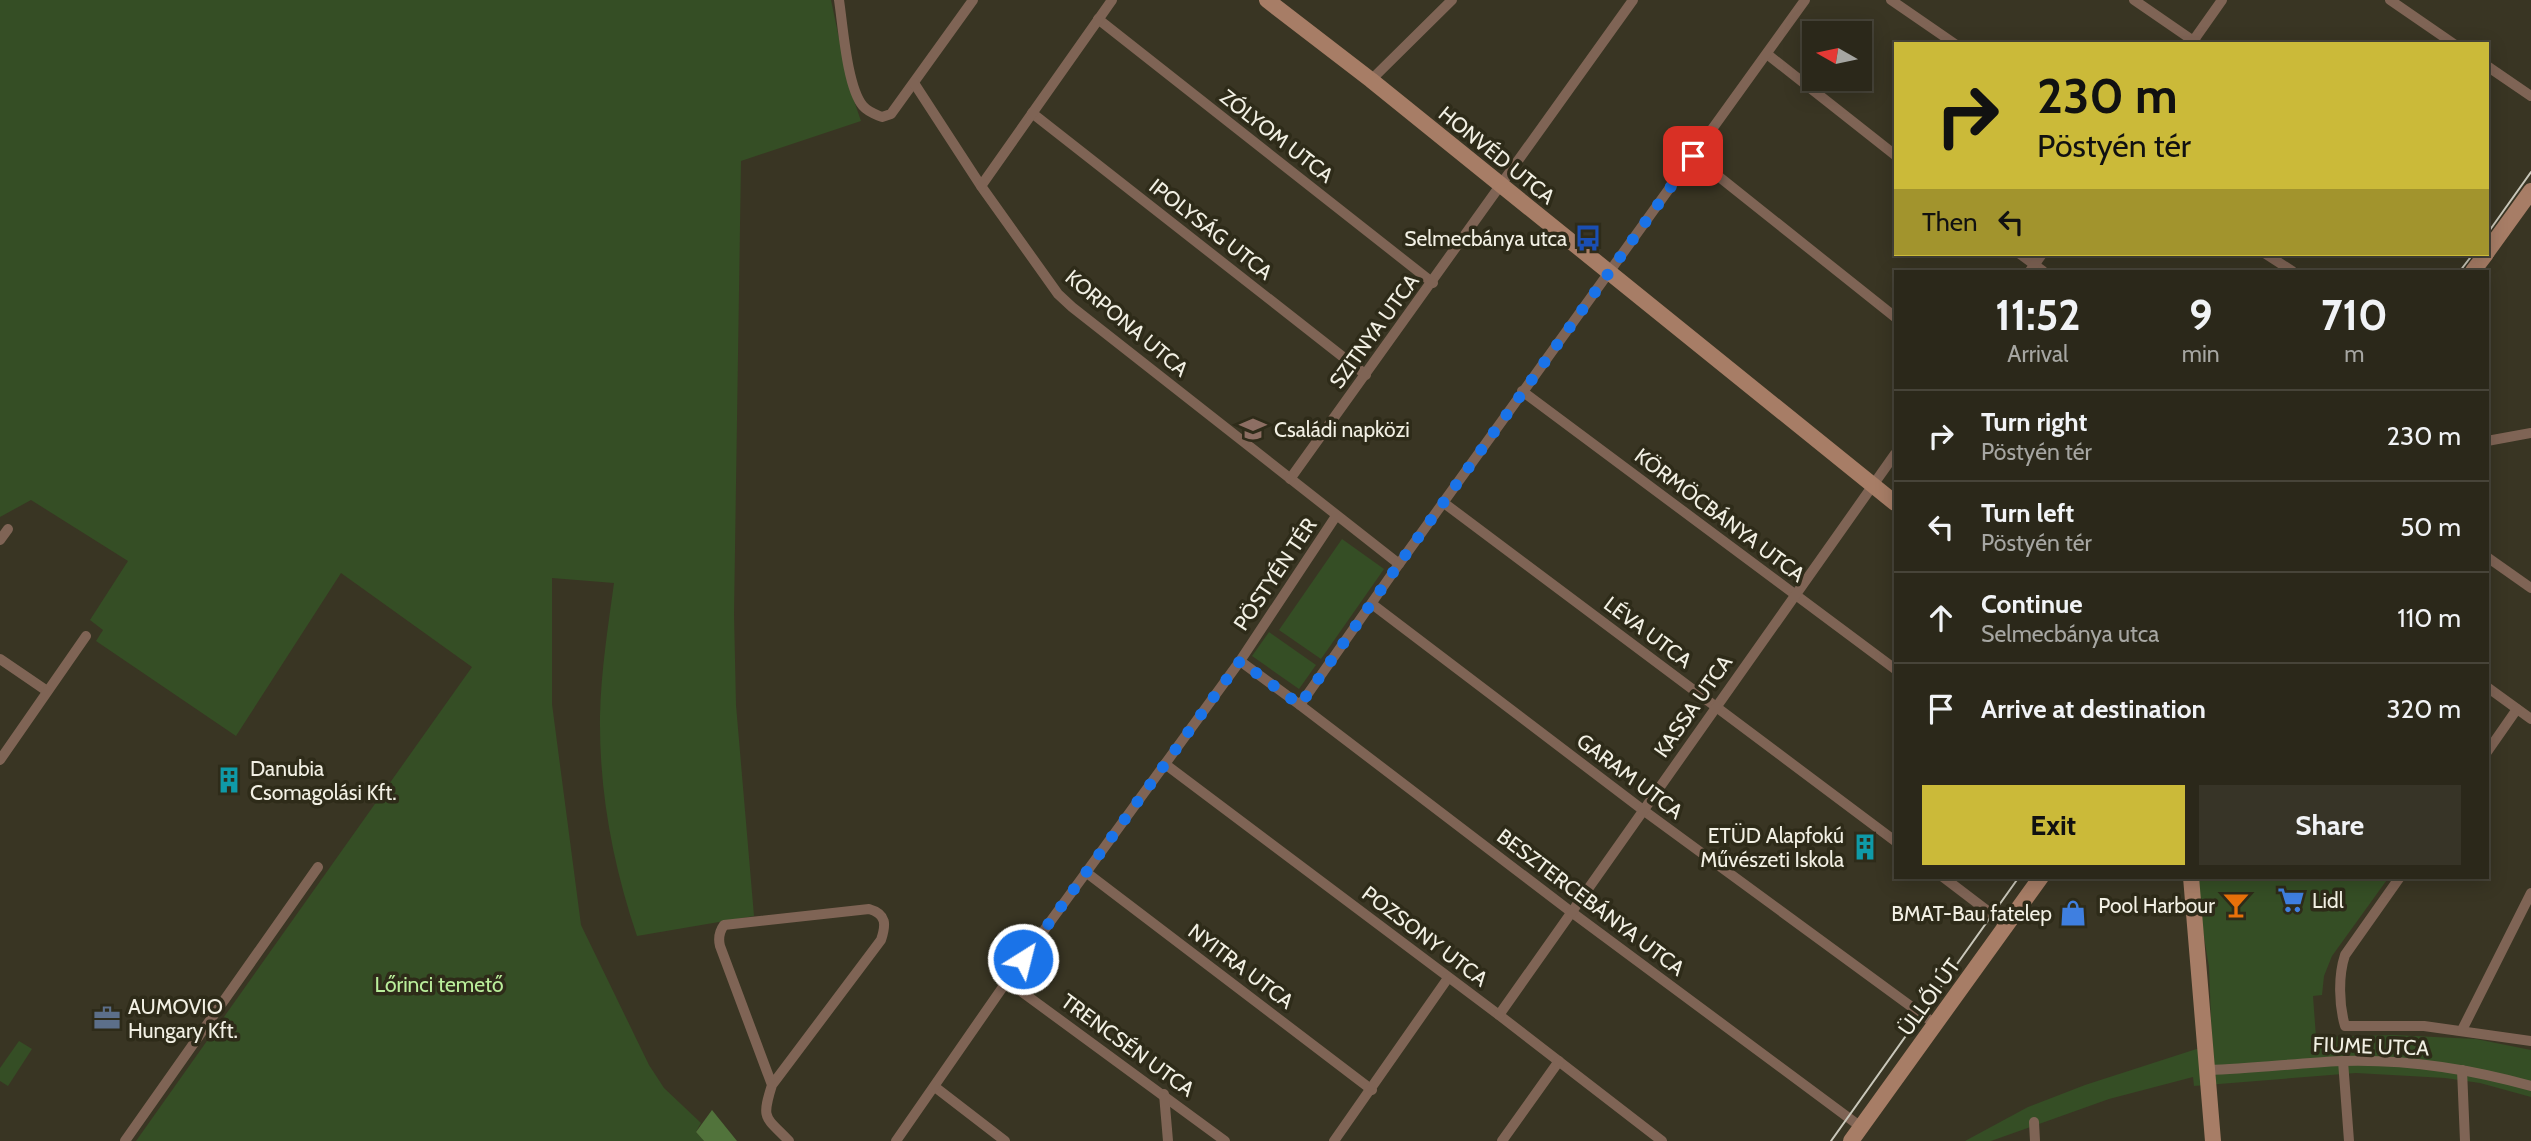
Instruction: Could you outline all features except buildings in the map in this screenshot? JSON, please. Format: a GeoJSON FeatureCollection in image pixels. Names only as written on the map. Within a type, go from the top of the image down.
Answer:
{"type":"FeatureCollection","features":[{"type":"Feature","properties":{"kind":"street"},"geometry":{"type":"LineString","coordinates":[[839,0],[851,79],[857,96],[864,107],[882,117],[891,114],[974,0]]}},
{"type":"Feature","properties":{"kind":"street"},"geometry":{"type":"LineString","coordinates":[[981,186],[1112,0]]}},
{"type":"Feature","properties":{"kind":"street","name":"HONVÉD UTCA"},"geometry":{"type":"LineString","coordinates":[[1267,0],[1371,80],[1894,501]]}},
{"type":"Feature","properties":{"kind":"street"},"geometry":{"type":"LineString","coordinates":[[1371,80],[1452,0]]}},
{"type":"Feature","properties":{"kind":"street","name":"SZITNYA UTCA"},"geometry":{"type":"LineString","coordinates":[[1290,479],[1433,283],[1633,0]]}},
{"type":"Feature","properties":{"kind":"street"},"geometry":{"type":"LineString","coordinates":[[1300,705],[1804,0]]}},
{"type":"Feature","properties":{"kind":"street"},"geometry":{"type":"LineString","coordinates":[[1891,0],[1952,42]]}},
{"type":"Feature","properties":{"kind":"street"},"geometry":{"type":"LineString","coordinates":[[2134,0],[2193,42]]}},
{"type":"Feature","properties":{"kind":"street"},"geometry":{"type":"LineString","coordinates":[[2195,42],[2222,0]]}},
{"type":"Feature","properties":{"kind":"street"},"geometry":{"type":"LineString","coordinates":[[2390,0],[2451,42]]}},
{"type":"Feature","properties":{"kind":"street","name":"ZÓLYOM UTCA"},"geometry":{"type":"LineString","coordinates":[[1098,19],[1433,283]]}},
{"type":"Feature","properties":{"kind":"street"},"geometry":{"type":"LineString","coordinates":[[1767,54],[1894,154]]}},
{"type":"Feature","properties":{"kind":"street"},"geometry":{"type":"LineString","coordinates":[[2489,67],[2531,96]]}},
{"type":"Feature","properties":{"kind":"street","name":"KORPONA UTCA"},"geometry":{"type":"LineString","coordinates":[[914,83],[1048,282],[1072,307],[1336,516]]}},
{"type":"Feature","properties":{"kind":"street","name":"IPOLYSÁG UTCA"},"geometry":{"type":"LineString","coordinates":[[1032,113],[1366,375]]}},
{"type":"Feature","properties":{"kind":"street"},"geometry":{"type":"LineString","coordinates":[[1693,156],[1894,316]]}},
{"type":"Feature","properties":{"kind":"street"},"geometry":{"type":"LineString","coordinates":[[2489,246],[2531,191]]}},
{"type":"Feature","properties":{"kind":"street"},"geometry":{"type":"LineString","coordinates":[[2022,256],[2036,269]]}},
{"type":"Feature","properties":{"kind":"street"},"geometry":{"type":"LineString","coordinates":[[2269,256],[2290,270]]}},
{"type":"Feature","properties":{"kind":"street","name":"KÖRMÖCBÁNYA UTCA"},"geometry":{"type":"LineString","coordinates":[[1522,391],[1894,668]]}},
{"type":"Feature","properties":{"kind":"street"},"geometry":{"type":"LineString","coordinates":[[2489,442],[2531,433]]}},
{"type":"Feature","properties":{"kind":"street","name":"KASSA UTCA"},"geometry":{"type":"LineString","coordinates":[[1499,1015],[1894,455]]}},
{"type":"Feature","properties":{"kind":"street","name":"LÉVA UTCA"},"geometry":{"type":"LineString","coordinates":[[1444,503],[1894,840]]}},
{"type":"Feature","properties":{"kind":"street","name":"PÖSTYÉN TÉR"},"geometry":{"type":"LineString","coordinates":[[1300,705],[1240,661],[1336,516],[1399,564]]}},
{"type":"Feature","properties":{"kind":"street"},"geometry":{"type":"LineString","coordinates":[[0,540],[8,529]]}},
{"type":"Feature","properties":{"kind":"street"},"geometry":{"type":"LineString","coordinates":[[2489,558],[2531,588]]}},
{"type":"Feature","properties":{"kind":"street","name":"GARAM UTCA"},"geometry":{"type":"LineString","coordinates":[[1372,604],[1643,810],[1935,1024]]}},
{"type":"Feature","properties":{"kind":"street"},"geometry":{"type":"LineString","coordinates":[[0,760],[86,636]]}},
{"type":"Feature","properties":{"kind":"street"},"geometry":{"type":"LineString","coordinates":[[0,659],[47,691]]}},
{"type":"Feature","properties":{"kind":"street"},"geometry":{"type":"LineString","coordinates":[[896,1141],[1007,981],[1240,661]]}},
{"type":"Feature","properties":{"kind":"street"},"geometry":{"type":"LineString","coordinates":[[2489,688],[2531,719]]}},
{"type":"Feature","properties":{"kind":"street","name":"BESZTERCEBÁNYA UTCA"},"geometry":{"type":"LineString","coordinates":[[1300,705],[1570,911],[1861,1127]]}},
{"type":"Feature","properties":{"kind":"street"},"geometry":{"type":"LineString","coordinates":[[2489,749],[2517,709]]}},
{"type":"Feature","properties":{"kind":"street","name":"POZSONY UTCA"},"geometry":{"type":"LineString","coordinates":[[1165,764],[1662,1141]]}},
{"type":"Feature","properties":{"kind":"street"},"geometry":{"type":"LineString","coordinates":[[125,1141],[318,867]]}},
{"type":"Feature","properties":{"kind":"street","name":"NYITRA UTCA"},"geometry":{"type":"LineString","coordinates":[[1087,873],[1372,1090]]}},
{"type":"Feature","properties":{"kind":"street"},"geometry":{"type":"LineString","coordinates":[[1946,879],[2007,925]]}},
{"type":"Feature","properties":{"kind":"street","name":"ÜLLŐI ÚT"},"geometry":{"type":"LineString","coordinates":[[1851,1141],[2040,879]]}},
{"type":"Feature","properties":{"kind":"street"},"geometry":{"type":"LineString","coordinates":[[2191,879],[2213,1141]]}},
{"type":"Feature","properties":{"kind":"street"},"geometry":{"type":"LineString","coordinates":[[2399,879],[2345,955],[2341,991],[2345,1026],[2400,1025],[2462,1030],[2531,1041]]}},
{"type":"Feature","properties":{"kind":"street"},"geometry":{"type":"LineString","coordinates":[[2462,1030],[2531,893]]}},
{"type":"Feature","properties":{"kind":"street"},"geometry":{"type":"LineString","coordinates":[[772,1085],[720,946],[720,931],[724,925],[869,909],[879,911],[886,926],[881,940],[772,1085],[764,1109],[768,1118],[789,1141]]}},
{"type":"Feature","properties":{"kind":"street"},"geometry":{"type":"LineString","coordinates":[[1334,1141],[1448,978]]}},
{"type":"Feature","properties":{"kind":"street","name":"TRENCSÉN UTCA"},"geometry":{"type":"LineString","coordinates":[[1007,981],[1225,1141]]}},
{"type":"Feature","properties":{"kind":"street"},"geometry":{"type":"LineString","coordinates":[[1502,1141],[1559,1061]]}},
{"type":"Feature","properties":{"kind":"street"},"geometry":{"type":"LineString","coordinates":[[2343,1061],[2348,1141]]}},
{"type":"Feature","properties":{"kind":"street","name":"FIUME UTCA"},"geometry":{"type":"LineString","coordinates":[[2208,1070],[2343,1061],[2417,1064],[2462,1070],[2531,1086]]}},
{"type":"Feature","properties":{"kind":"street"},"geometry":{"type":"LineString","coordinates":[[2462,1070],[2465,1141]]}},
{"type":"Feature","properties":{"kind":"street"},"geometry":{"type":"LineString","coordinates":[[935,1087],[1005,1141]]}},
{"type":"Feature","properties":{"kind":"street"},"geometry":{"type":"LineString","coordinates":[[1164,1094],[1168,1141]]}},
{"type":"Feature","properties":{"kind":"street"},"geometry":{"type":"LineString","coordinates":[[2034,1122],[2035,1141]]}},
{"type":"Feature","properties":{"kind":"green space","name":"Lőrinci temető"},"geometry":{"type":"Polygon","coordinates":[[[0,0],[831,0],[849,86],[861,121],[741,161],[734,614],[736,705],[754,916],[637,936],[614,855],[600,744],[605,649],[614,583],[552,578],[552,704],[581,925],[649,1065],[664,1088],[701,1123],[696,1132],[704,1141],[136,1141],[472,667],[341,573],[236,736],[96,641],[103,630],[90,620],[128,561],[31,500],[0,517],[0,0]]]}},
{"type":"Feature","properties":{"kind":"green space"},"geometry":{"type":"Polygon","coordinates":[[[1342,539],[1384,569],[1321,659],[1279,630],[1342,539]]]}},
{"type":"Feature","properties":{"kind":"green space"},"geometry":{"type":"Polygon","coordinates":[[[1269,632],[1316,665],[1299,689],[1252,656],[1269,632]]]}},
{"type":"Feature","properties":{"kind":"green space"},"geometry":{"type":"Polygon","coordinates":[[[2194,879],[2388,879],[2332,956],[2324,976],[2322,995],[2313,996],[2316,1037],[2394,1035],[2476,1039],[2531,1050],[2531,1097],[2480,1083],[2445,1078],[2356,1073],[2194,1086],[2193,1077],[2109,1099],[1991,1141],[1965,1141],[2028,1107],[2085,1085],[2212,1044],[2209,967],[2194,879]]]}},
{"type":"Feature","properties":{"kind":"green space"},"geometry":{"type":"Polygon","coordinates":[[[19,1041],[32,1049],[8,1086],[0,1081],[0,1068],[19,1041]]]}},
{"type":"Feature","properties":{"kind":"green space"},"geometry":{"type":"Polygon","coordinates":[[[712,1110],[737,1141],[704,1141],[696,1132],[712,1110]]]}},
{"type":"Feature","properties":{"kind":"tram line"},"geometry":{"type":"LineString","coordinates":[[2489,231],[2531,172]]}},
{"type":"Feature","properties":{"kind":"tram line"},"geometry":{"type":"LineString","coordinates":[[2461,270],[2471,256]]}},
{"type":"Feature","properties":{"kind":"tram line"},"geometry":{"type":"LineString","coordinates":[[1831,1141],[2018,879]]}},
{"type":"Feature","properties":{"kind":"place","name":"Selmecbánya utca"},"geometry":{"type":"Point","coordinates":[1588,238]}},
{"type":"Feature","properties":{"kind":"place","name":"Családi napközi"},"geometry":{"type":"Point","coordinates":[1253,429]}},
{"type":"Feature","properties":{"kind":"place","name":"Danubia Csomagolási Kft."},"geometry":{"type":"Point","coordinates":[229,780]}},
{"type":"Feature","properties":{"kind":"place","name":"ETÜD Alapfokú Művészeti Iskola"},"geometry":{"type":"Point","coordinates":[1865,847]}},
{"type":"Feature","properties":{"kind":"place","name":"Lidl"},"geometry":{"type":"Point","coordinates":[2291,900]}},
{"type":"Feature","properties":{"kind":"place","name":"Pool Harbour"},"geometry":{"type":"Point","coordinates":[2236,905]}},
{"type":"Feature","properties":{"kind":"place","name":"BMAT-Bau fatelep"},"geometry":{"type":"Point","coordinates":[2073,913]}},
{"type":"Feature","properties":{"kind":"place","name":"AUMOVIO Hungary Kft."},"geometry":{"type":"Point","coordinates":[107,1018]}},
{"type":"Feature","properties":{"kind":"route"},"geometry":{"type":"LineString","coordinates":[[1023,959],[1240,661],[1300,705],[1522,391],[1693,156]]}}]}
